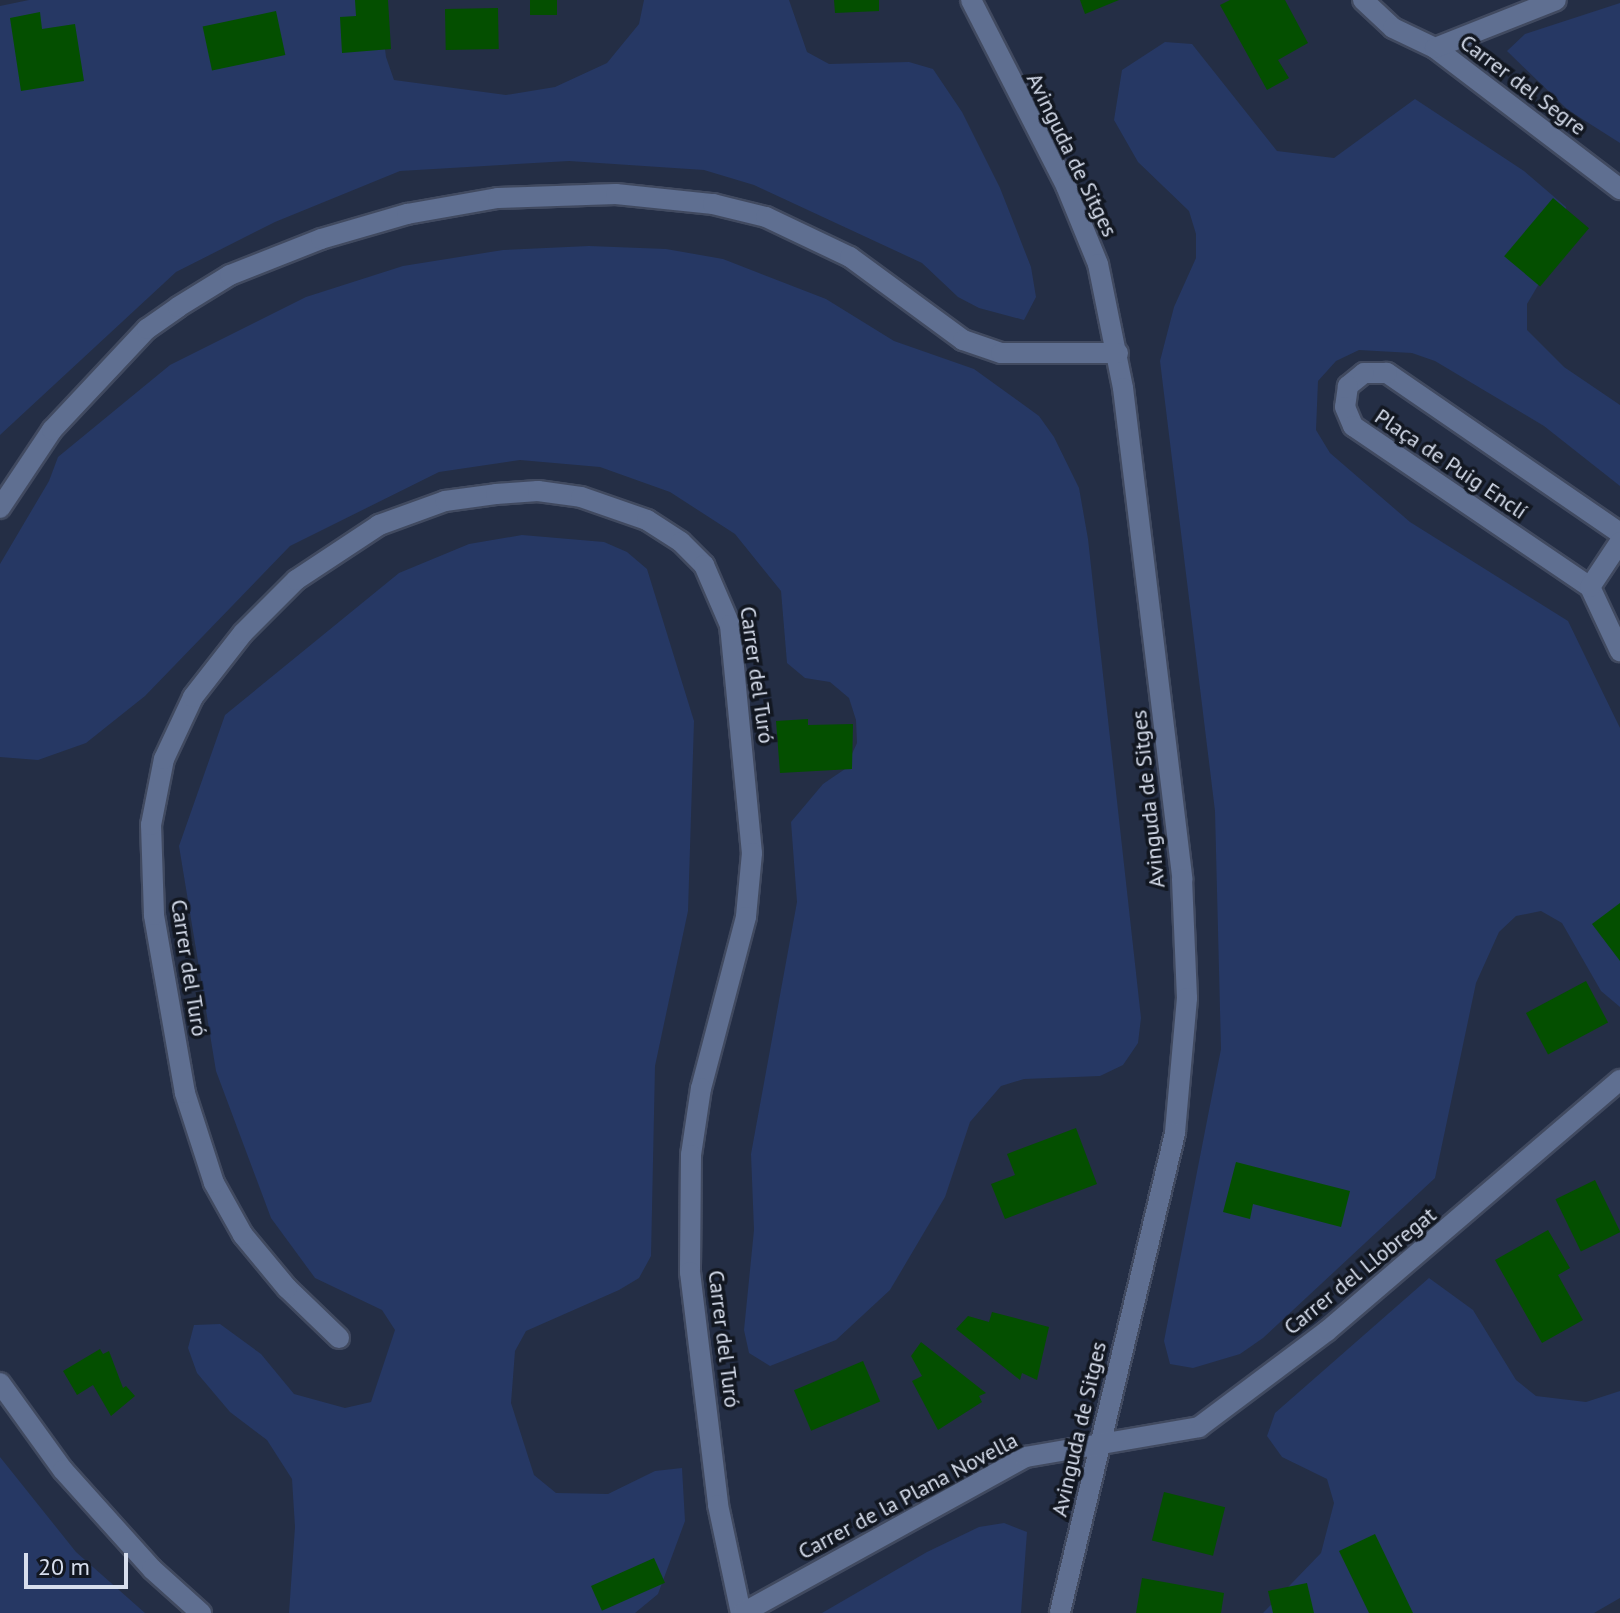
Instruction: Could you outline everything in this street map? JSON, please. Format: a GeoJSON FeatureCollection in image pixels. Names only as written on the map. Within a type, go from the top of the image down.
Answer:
{"type":"FeatureCollection","features":[{"type":"Feature","properties":{"kind":"street","name":"Avinguda de Sitges"},"geometry":{"type":"LineString","coordinates":[[971,0],[1066,186],[1098,264],[1118,353],[1180,864],[1187,998],[1175,1133],[1060,1613]]}},
{"type":"Feature","properties":{"kind":"street","name":"Carrer del Segre"},"geometry":{"type":"LineString","coordinates":[[1363,0],[1393,28],[1435,48],[1620,189]]}},
{"type":"Feature","properties":{"kind":"street","name":"Carrer del Segre"},"geometry":{"type":"LineString","coordinates":[[1435,48],[1556,0]]}},
{"type":"Feature","properties":{"kind":"street"},"geometry":{"type":"LineString","coordinates":[[0,508],[52,430],[147,329],[178,307],[230,275],[321,239],[407,214],[498,198],[616,194],[713,204],[766,217],[850,257],[963,340],[1001,353],[1118,353]]}},
{"type":"Feature","properties":{"kind":"street","name":"Plaça de Puig Enclí"},"geometry":{"type":"LineString","coordinates":[[1590,587],[1353,426],[1345,407],[1348,386],[1364,373],[1387,373],[1620,533]]}},
{"type":"Feature","properties":{"kind":"street","name":"Carrer del Turó"},"geometry":{"type":"LineString","coordinates":[[339,1338],[287,1288],[243,1235],[214,1183],[185,1093],[154,915],[151,825],[164,759],[193,697],[243,633],[296,580],[379,525],[445,501],[538,491],[581,497],[647,520],[681,542],[704,565],[730,625],[752,853],[746,917],[701,1088],[691,1155],[690,1272],[718,1505],[742,1613]]}},
{"type":"Feature","properties":{"kind":"street"},"geometry":{"type":"LineString","coordinates":[[1620,542],[1590,587],[1620,651]]}},
{"type":"Feature","properties":{"kind":"street","name":"Carrer del Llobregat"},"geometry":{"type":"LineString","coordinates":[[1102,1440],[1157,1438],[1199,1427],[1327,1331],[1620,1080]]}},
{"type":"Feature","properties":{"kind":"street"},"geometry":{"type":"LineString","coordinates":[[0,1383],[63,1470],[152,1569],[201,1613]]}},
{"type":"Feature","properties":{"kind":"street","name":"Carrer de la Plana Novella"},"geometry":{"type":"LineString","coordinates":[[742,1613],[1026,1457],[1102,1440]]}},
{"type":"Feature","properties":{"kind":"shaded area"},"geometry":{"type":"Polygon","coordinates":[[[29,0],[379,0],[386,57],[394,80],[506,95],[555,87],[607,63],[639,24],[644,0],[789,0],[807,52],[829,64],[909,62],[933,69],[962,112],[1000,188],[1031,267],[1036,297],[1024,320],[979,308],[958,297],[922,263],[754,185],[704,170],[569,161],[400,171],[275,222],[176,272],[0,435],[0,6],[29,0]]]}},
{"type":"Feature","properties":{"kind":"shaded area"},"geometry":{"type":"Polygon","coordinates":[[[1620,3],[1620,143],[1568,110],[1507,51],[1525,34],[1620,3]]]}},
{"type":"Feature","properties":{"kind":"shaded area"},"geometry":{"type":"Polygon","coordinates":[[[1165,42],[1192,44],[1277,151],[1334,158],[1415,99],[1524,171],[1566,207],[1569,233],[1527,304],[1527,330],[1564,367],[1620,405],[1620,486],[1544,426],[1435,361],[1412,353],[1359,350],[1336,361],[1318,381],[1316,430],[1330,453],[1410,522],[1568,621],[1620,728],[1620,1007],[1601,991],[1562,923],[1541,911],[1516,916],[1499,932],[1476,983],[1435,1178],[1263,1338],[1240,1354],[1193,1368],[1170,1364],[1164,1341],[1221,1049],[1215,811],[1160,361],[1174,307],[1196,258],[1196,234],[1189,211],[1138,162],[1114,120],[1122,70],[1165,42]]]}},
{"type":"Feature","properties":{"kind":"shaded area"},"geometry":{"type":"Polygon","coordinates":[[[589,246],[666,249],[723,259],[826,299],[894,341],[974,369],[1039,416],[1054,437],[1079,488],[1088,539],[1141,1018],[1138,1043],[1123,1065],[1100,1076],[1024,1079],[1001,1086],[970,1122],[945,1197],[890,1290],[836,1340],[770,1366],[749,1353],[744,1330],[754,1230],[751,1154],[797,902],[791,822],[823,784],[845,769],[857,743],[856,720],[849,698],[830,682],[805,678],[787,663],[781,591],[735,534],[670,492],[600,467],[520,460],[439,472],[290,546],[145,696],[86,743],[38,760],[0,757],[0,564],[49,481],[58,457],[170,365],[306,297],[403,266],[503,250],[589,246]]]}},
{"type":"Feature","properties":{"kind":"shaded area"},"geometry":{"type":"Polygon","coordinates":[[[522,535],[604,542],[627,552],[647,569],[694,721],[688,911],[655,1066],[651,1256],[639,1278],[619,1290],[526,1331],[515,1351],[511,1403],[534,1475],[556,1493],[608,1494],[655,1471],[682,1468],[685,1521],[658,1594],[635,1613],[289,1613],[295,1527],[292,1479],[267,1440],[230,1412],[197,1373],[188,1348],[194,1325],[220,1324],[261,1354],[294,1394],[345,1408],[371,1402],[395,1330],[382,1310],[315,1278],[271,1218],[216,1071],[179,846],[225,715],[399,573],[469,544],[522,535]]]}},
{"type":"Feature","properties":{"kind":"shaded area"},"geometry":{"type":"Polygon","coordinates":[[[1429,1278],[1473,1310],[1516,1380],[1536,1396],[1586,1402],[1620,1391],[1620,1598],[1594,1613],[1263,1613],[1321,1553],[1334,1503],[1327,1479],[1282,1457],[1267,1436],[1275,1413],[1429,1278]]]}},
{"type":"Feature","properties":{"kind":"shaded area"},"geometry":{"type":"Polygon","coordinates":[[[0,1457],[76,1552],[145,1613],[0,1613],[0,1457]]]}},
{"type":"Feature","properties":{"kind":"shaded area"},"geometry":{"type":"Polygon","coordinates":[[[1004,1523],[1027,1532],[1021,1613],[822,1613],[927,1552],[979,1527],[1004,1523]]]}},
{"type":"Feature","properties":{"kind":"building"},"geometry":{"type":"Polygon","coordinates":[[[355,0],[388,0],[391,49],[342,53],[340,17],[356,16],[355,0]]]}},
{"type":"Feature","properties":{"kind":"building"},"geometry":{"type":"Polygon","coordinates":[[[530,0],[557,0],[557,15],[530,15],[530,0]]]}},
{"type":"Feature","properties":{"kind":"building"},"geometry":{"type":"Polygon","coordinates":[[[834,0],[879,0],[879,11],[835,13],[834,0]]]}},
{"type":"Feature","properties":{"kind":"building"},"geometry":{"type":"Polygon","coordinates":[[[1080,0],[1119,0],[1085,14],[1080,0]]]}},
{"type":"Feature","properties":{"kind":"building"},"geometry":{"type":"Polygon","coordinates":[[[1230,0],[1285,0],[1308,43],[1278,60],[1289,78],[1267,90],[1220,5],[1230,0]]]}},
{"type":"Feature","properties":{"kind":"building"},"geometry":{"type":"Polygon","coordinates":[[[498,8],[499,49],[446,50],[445,9],[498,8]]]}},
{"type":"Feature","properties":{"kind":"building"},"geometry":{"type":"Polygon","coordinates":[[[276,11],[285,55],[212,71],[203,27],[276,11]]]}},
{"type":"Feature","properties":{"kind":"building"},"geometry":{"type":"Polygon","coordinates":[[[40,12],[42,29],[75,24],[84,81],[21,91],[10,18],[40,12]]]}},
{"type":"Feature","properties":{"kind":"building"},"geometry":{"type":"Polygon","coordinates":[[[1553,198],[1589,228],[1540,286],[1504,256],[1553,198]]]}},
{"type":"Feature","properties":{"kind":"building"},"geometry":{"type":"Polygon","coordinates":[[[808,719],[808,725],[853,724],[852,769],[780,773],[776,721],[808,719]]]}},
{"type":"Feature","properties":{"kind":"building"},"geometry":{"type":"Polygon","coordinates":[[[1620,903],[1620,961],[1592,924],[1620,903]]]}},
{"type":"Feature","properties":{"kind":"building"},"geometry":{"type":"Polygon","coordinates":[[[1586,981],[1608,1022],[1548,1054],[1526,1013],[1586,981]]]}},
{"type":"Feature","properties":{"kind":"building"},"geometry":{"type":"Polygon","coordinates":[[[1076,1128],[1097,1184],[1005,1219],[991,1184],[1015,1175],[1007,1154],[1076,1128]]]}},
{"type":"Feature","properties":{"kind":"building"},"geometry":{"type":"Polygon","coordinates":[[[1236,1162],[1350,1191],[1341,1227],[1253,1204],[1250,1219],[1223,1212],[1236,1162]]]}},
{"type":"Feature","properties":{"kind":"building"},"geometry":{"type":"Polygon","coordinates":[[[1595,1180],[1620,1232],[1581,1251],[1555,1199],[1595,1180]]]}},
{"type":"Feature","properties":{"kind":"building"},"geometry":{"type":"Polygon","coordinates":[[[1548,1230],[1570,1268],[1558,1275],[1583,1320],[1542,1343],[1495,1260],[1548,1230]]]}},
{"type":"Feature","properties":{"kind":"building"},"geometry":{"type":"Polygon","coordinates":[[[992,1312],[1049,1327],[1037,1380],[1022,1373],[1020,1380],[956,1329],[968,1316],[989,1322],[992,1312]]]}},
{"type":"Feature","properties":{"kind":"building"},"geometry":{"type":"Polygon","coordinates":[[[921,1342],[986,1393],[979,1396],[982,1402],[938,1430],[912,1381],[922,1376],[911,1356],[921,1342]]]}},
{"type":"Feature","properties":{"kind":"building"},"geometry":{"type":"Polygon","coordinates":[[[100,1349],[103,1354],[109,1351],[123,1388],[126,1386],[135,1396],[111,1416],[93,1385],[77,1395],[63,1371],[100,1349]]]}},
{"type":"Feature","properties":{"kind":"building"},"geometry":{"type":"Polygon","coordinates":[[[863,1361],[880,1402],[811,1431],[794,1390],[863,1361]]]}},
{"type":"Feature","properties":{"kind":"building"},"geometry":{"type":"Polygon","coordinates":[[[1164,1492],[1225,1507],[1213,1556],[1152,1541],[1164,1492]]]}},
{"type":"Feature","properties":{"kind":"building"},"geometry":{"type":"Polygon","coordinates":[[[1375,1534],[1413,1613],[1369,1613],[1339,1551],[1375,1534]]]}},
{"type":"Feature","properties":{"kind":"building"},"geometry":{"type":"Polygon","coordinates":[[[654,1558],[665,1583],[602,1611],[591,1586],[654,1558]]]}},
{"type":"Feature","properties":{"kind":"building"},"geometry":{"type":"Polygon","coordinates":[[[1142,1578],[1224,1593],[1221,1613],[1136,1613],[1142,1578]]]}},
{"type":"Feature","properties":{"kind":"building"},"geometry":{"type":"Polygon","coordinates":[[[1307,1583],[1314,1613],[1273,1613],[1268,1591],[1307,1583]]]}}]}
